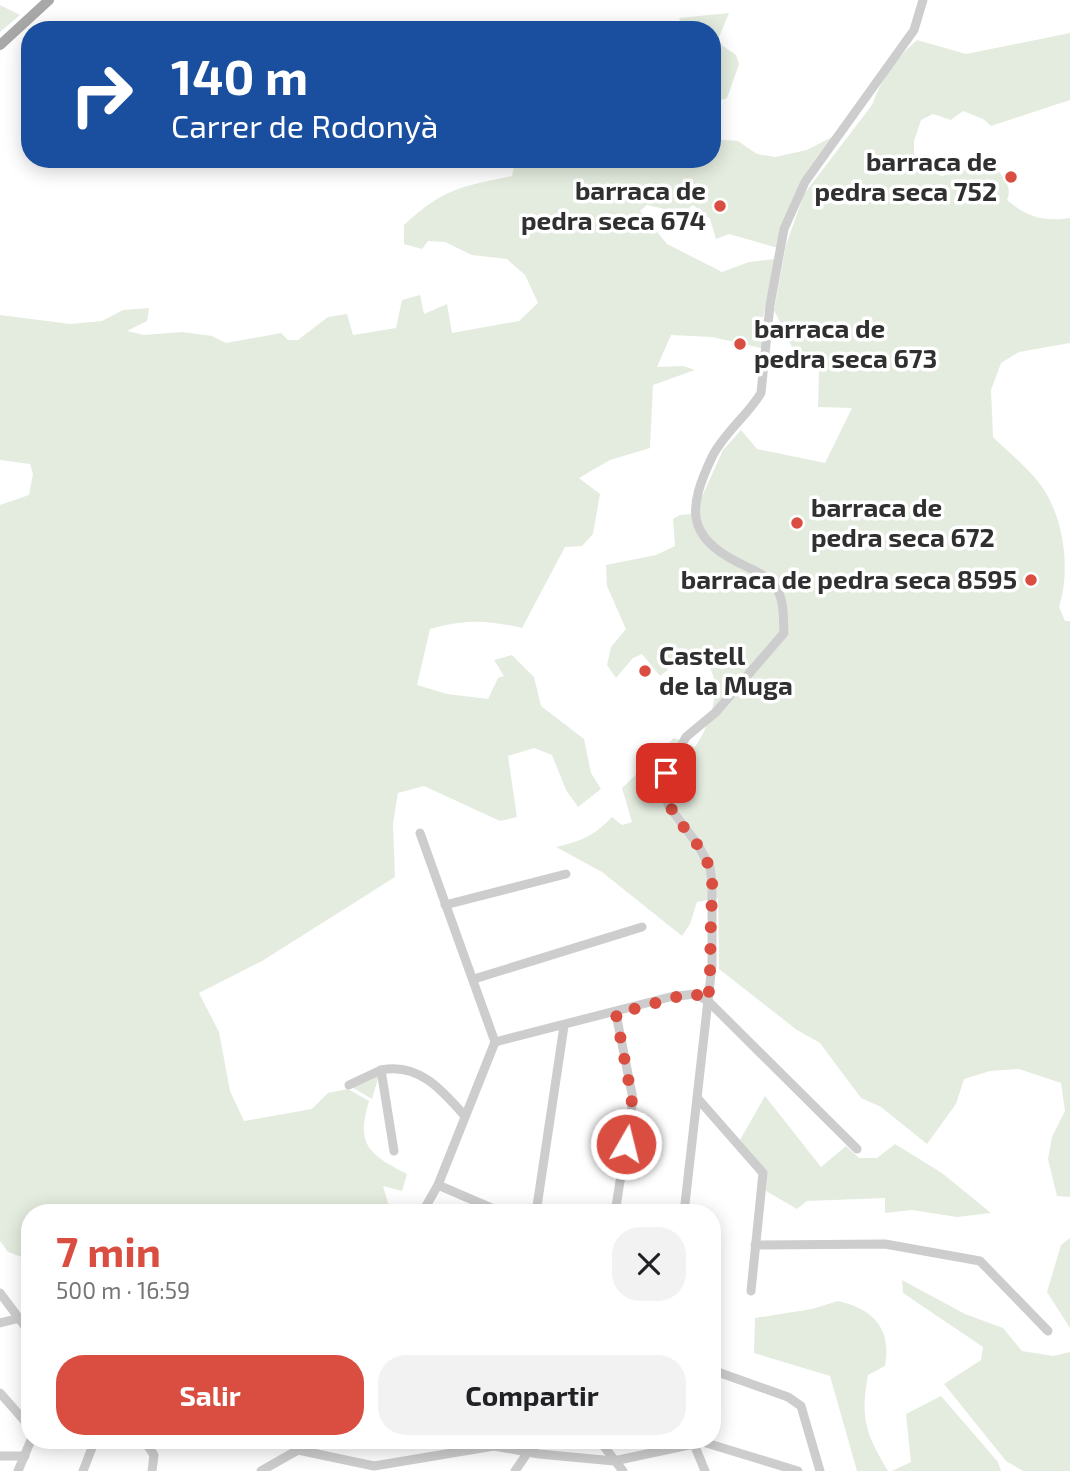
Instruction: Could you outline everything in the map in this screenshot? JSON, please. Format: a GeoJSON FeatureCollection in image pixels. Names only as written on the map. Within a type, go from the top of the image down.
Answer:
{"type":"FeatureCollection","features":[{"type":"Feature","properties":{"kind":"main road"},"geometry":{"type":"LineString","coordinates":[[26,21],[49,0]]}},
{"type":"Feature","properties":{"kind":"main road"},"geometry":{"type":"LineString","coordinates":[[0,45],[21,26]]}},
{"type":"Feature","properties":{"kind":"street"},"geometry":{"type":"LineString","coordinates":[[685,1204],[699,1100],[712,965],[709,867],[698,845],[671,812],[664,784],[666,773],[686,737],[716,712],[784,634],[782,602],[777,589],[760,573],[705,541],[699,532],[695,504],[713,455],[750,412],[761,393],[774,286],[784,229],[793,206],[805,182],[914,30],[923,0]]}},
{"type":"Feature","properties":{"kind":"street"},"geometry":{"type":"LineString","coordinates":[[25,21],[33,15]]}},
{"type":"Feature","properties":{"kind":"street"},"geometry":{"type":"LineString","coordinates":[[0,39],[21,24]]}},
{"type":"Feature","properties":{"kind":"street"},"geometry":{"type":"LineString","coordinates":[[420,833],[495,1042],[438,1185],[427,1204]]}},
{"type":"Feature","properties":{"kind":"street"},"geometry":{"type":"LineString","coordinates":[[445,905],[566,874]]}},
{"type":"Feature","properties":{"kind":"street"},"geometry":{"type":"LineString","coordinates":[[474,979],[642,927]]}},
{"type":"Feature","properties":{"kind":"street"},"geometry":{"type":"LineString","coordinates":[[495,1042],[695,994],[708,1001],[856,1149]]}},
{"type":"Feature","properties":{"kind":"street"},"geometry":{"type":"LineString","coordinates":[[616,1014],[632,1099],[616,1204]]}},
{"type":"Feature","properties":{"kind":"street"},"geometry":{"type":"LineString","coordinates":[[537,1204],[564,1026]]}},
{"type":"Feature","properties":{"kind":"street"},"geometry":{"type":"LineString","coordinates":[[349,1085],[381,1070],[393,1068],[432,1079],[464,1115]]}},
{"type":"Feature","properties":{"kind":"street"},"geometry":{"type":"LineString","coordinates":[[381,1070],[394,1151]]}},
{"type":"Feature","properties":{"kind":"street"},"geometry":{"type":"LineString","coordinates":[[699,1100],[763,1173],[751,1291]]}},
{"type":"Feature","properties":{"kind":"street"},"geometry":{"type":"LineString","coordinates":[[438,1185],[482,1204]]}},
{"type":"Feature","properties":{"kind":"street"},"geometry":{"type":"LineString","coordinates":[[755,1245],[885,1244],[980,1261],[1048,1331]]}},
{"type":"Feature","properties":{"kind":"street"},"geometry":{"type":"LineString","coordinates":[[0,1293],[20,1318],[0,1323]]}},
{"type":"Feature","properties":{"kind":"street"},"geometry":{"type":"LineString","coordinates":[[721,1373],[788,1397],[801,1406],[820,1471]]}},
{"type":"Feature","properties":{"kind":"street"},"geometry":{"type":"LineString","coordinates":[[0,1393],[21,1417]]}},
{"type":"Feature","properties":{"kind":"street"},"geometry":{"type":"LineString","coordinates":[[721,1448],[797,1471]]}},
{"type":"Feature","properties":{"kind":"street"},"geometry":{"type":"LineString","coordinates":[[18,1471],[27,1449]]}},
{"type":"Feature","properties":{"kind":"street"},"geometry":{"type":"LineString","coordinates":[[83,1471],[92,1449]]}},
{"type":"Feature","properties":{"kind":"street"},"geometry":{"type":"LineString","coordinates":[[150,1449],[154,1455],[152,1471]]}},
{"type":"Feature","properties":{"kind":"street"},"geometry":{"type":"LineString","coordinates":[[261,1471],[298,1450],[374,1466],[477,1449]]}},
{"type":"Feature","properties":{"kind":"street"},"geometry":{"type":"LineString","coordinates":[[511,1449],[614,1461],[670,1449]]}},
{"type":"Feature","properties":{"kind":"street"},"geometry":{"type":"LineString","coordinates":[[605,1449],[623,1471]]}},
{"type":"Feature","properties":{"kind":"street"},"geometry":{"type":"LineString","coordinates":[[696,1449],[705,1471]]}},
{"type":"Feature","properties":{"kind":"street"},"geometry":{"type":"LineString","coordinates":[[515,1471],[527,1452]]}},
{"type":"Feature","properties":{"kind":"street"},"geometry":{"type":"LineString","coordinates":[[0,1456],[25,1455]]}},
{"type":"Feature","properties":{"kind":"shaded area"},"geometry":{"type":"Polygon","coordinates":[[[0,5],[20,15],[0,32],[0,5]]]}},
{"type":"Feature","properties":{"kind":"shaded area"},"geometry":{"type":"Polygon","coordinates":[[[729,13],[721,32],[721,21],[680,21],[679,18],[729,13]]]}},
{"type":"Feature","properties":{"kind":"shaded area"},"geometry":{"type":"Polygon","coordinates":[[[1070,33],[1070,100],[991,126],[983,119],[963,111],[951,120],[933,114],[921,120],[914,141],[914,164],[942,176],[992,163],[1009,189],[1007,200],[1014,206],[1043,219],[1070,218],[1070,343],[1019,352],[1001,363],[991,390],[993,437],[1041,485],[1058,520],[1064,549],[1064,579],[1059,607],[1065,621],[1070,621],[1070,1197],[1057,1196],[1048,1159],[1052,1137],[1065,1111],[1061,1083],[1019,1069],[990,1071],[964,1079],[956,1104],[927,1144],[881,1107],[861,1098],[820,1043],[797,1030],[719,969],[718,898],[697,902],[690,924],[682,936],[602,872],[556,847],[587,837],[612,817],[622,825],[632,822],[622,788],[674,738],[695,747],[708,723],[715,694],[710,669],[702,660],[688,654],[660,676],[642,654],[633,658],[616,678],[607,665],[611,647],[626,629],[607,586],[606,565],[656,555],[675,546],[673,519],[680,515],[694,514],[723,450],[741,430],[757,449],[825,463],[852,408],[818,407],[819,371],[794,351],[774,310],[786,245],[804,194],[872,105],[890,70],[917,40],[966,54],[1070,33]]]}},
{"type":"Feature","properties":{"kind":"shaded area"},"geometry":{"type":"Polygon","coordinates":[[[721,45],[736,55],[739,64],[727,98],[721,100],[721,45]]]}},
{"type":"Feature","properties":{"kind":"shaded area"},"geometry":{"type":"Polygon","coordinates":[[[849,128],[798,192],[778,248],[729,234],[716,239],[710,219],[693,205],[682,213],[647,205],[640,211],[667,244],[722,272],[749,262],[775,259],[763,318],[765,349],[712,337],[671,335],[657,367],[683,366],[695,370],[653,385],[650,448],[610,460],[579,478],[600,494],[593,534],[582,546],[565,547],[522,628],[476,622],[430,629],[417,685],[447,694],[488,699],[498,678],[504,676],[494,660],[512,655],[534,677],[541,706],[584,739],[591,773],[601,789],[578,807],[566,790],[552,755],[534,748],[508,756],[517,817],[500,821],[424,786],[398,793],[393,824],[395,877],[262,961],[199,993],[219,1032],[230,1091],[244,1121],[312,1109],[328,1093],[348,1089],[369,1101],[365,1116],[365,1138],[374,1154],[407,1174],[402,1191],[383,1186],[388,1204],[21,1204],[21,1257],[8,1252],[0,1241],[0,505],[29,495],[33,474],[30,464],[0,460],[0,315],[70,324],[102,321],[123,310],[149,308],[147,321],[127,331],[144,335],[182,332],[212,336],[226,343],[281,333],[288,340],[298,340],[328,317],[347,314],[353,335],[396,328],[402,300],[420,295],[424,314],[447,304],[452,333],[519,321],[538,303],[525,275],[507,259],[472,255],[445,242],[428,241],[422,249],[404,244],[404,225],[442,196],[479,183],[512,176],[514,168],[721,168],[721,140],[738,141],[757,154],[775,157],[807,150],[849,128]]]}},
{"type":"Feature","properties":{"kind":"shaded area"},"geometry":{"type":"Polygon","coordinates":[[[380,1072],[372,1099],[350,1086],[380,1072]]]}},
{"type":"Feature","properties":{"kind":"shaded area"},"geometry":{"type":"Polygon","coordinates":[[[765,1096],[821,1167],[846,1146],[859,1158],[877,1158],[895,1144],[942,1173],[991,1213],[957,1217],[912,1210],[885,1213],[885,1198],[807,1201],[797,1209],[766,1191],[767,1173],[740,1140],[765,1096]]]}},
{"type":"Feature","properties":{"kind":"shaded area"},"geometry":{"type":"Polygon","coordinates":[[[1070,1238],[1070,1328],[1047,1292],[1061,1245],[1070,1238]]]}},
{"type":"Feature","properties":{"kind":"shaded area"},"geometry":{"type":"Polygon","coordinates":[[[902,1280],[965,1314],[1003,1328],[1022,1351],[1053,1356],[1070,1352],[1070,1471],[1023,1471],[1006,1461],[944,1384],[981,1360],[983,1347],[903,1293],[902,1280]]]}},
{"type":"Feature","properties":{"kind":"shaded area"},"geometry":{"type":"Polygon","coordinates":[[[838,1301],[870,1315],[877,1322],[886,1341],[885,1366],[868,1375],[865,1415],[874,1447],[888,1471],[857,1471],[830,1376],[754,1353],[755,1318],[812,1309],[838,1301]]]}},
{"type":"Feature","properties":{"kind":"shaded area"},"geometry":{"type":"Polygon","coordinates":[[[941,1396],[998,1462],[1001,1471],[892,1471],[911,1462],[906,1414],[941,1396]]]}},
{"type":"Feature","properties":{"kind":"place","name":"barraca de pedra seca 752"},"geometry":{"type":"Point","coordinates":[1011,177]}},
{"type":"Feature","properties":{"kind":"place","name":"barraca de pedra seca 674"},"geometry":{"type":"Point","coordinates":[720,206]}},
{"type":"Feature","properties":{"kind":"place","name":"barraca de pedra seca 673"},"geometry":{"type":"Point","coordinates":[740,344]}},
{"type":"Feature","properties":{"kind":"place","name":"barraca de pedra seca 672"},"geometry":{"type":"Point","coordinates":[797,523]}},
{"type":"Feature","properties":{"kind":"place","name":"barraca de pedra seca 8595"},"geometry":{"type":"Point","coordinates":[1031,580]}},
{"type":"Feature","properties":{"kind":"place","name":"Castell de la Muga"},"geometry":{"type":"Point","coordinates":[645,671]}},
{"type":"Feature","properties":{"kind":"route"},"geometry":{"type":"LineString","coordinates":[[626,1144],[632,1099],[616,1014],[687,994],[695,994],[708,1001],[712,965],[712,883],[709,867],[698,845],[671,812],[664,784],[666,773]]}}]}
